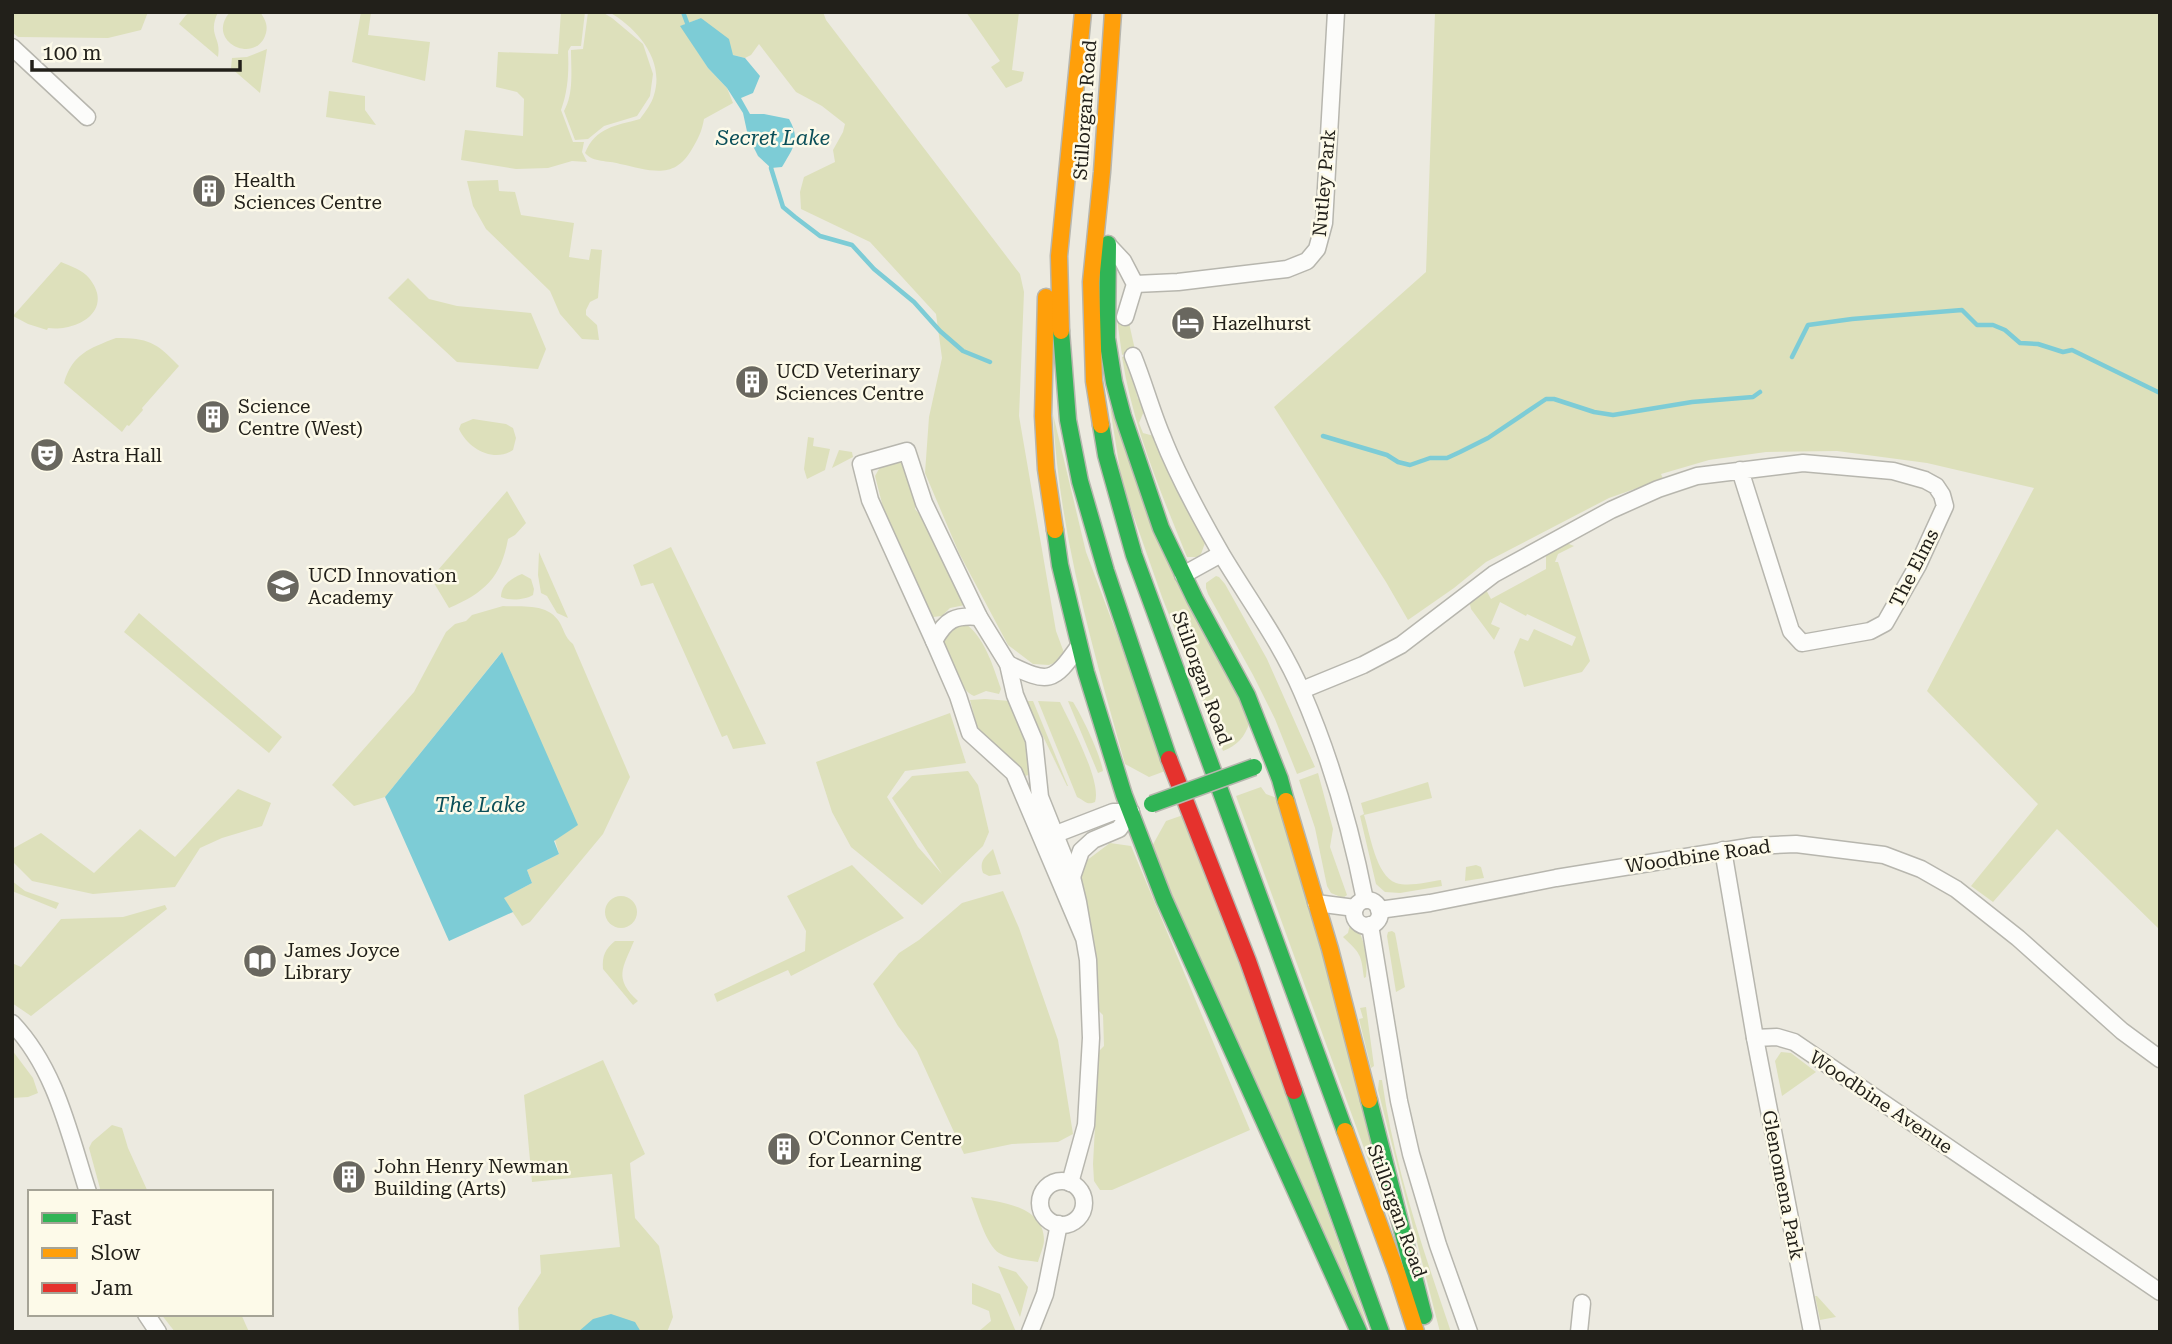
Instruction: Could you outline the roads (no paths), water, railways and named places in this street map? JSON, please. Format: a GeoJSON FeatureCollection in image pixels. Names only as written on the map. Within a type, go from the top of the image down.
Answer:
{"type":"FeatureCollection","features":[{"type":"Feature","properties":{"kind":"main road","name":"Stillorgan Road"},"geometry":{"type":"LineString","coordinates":[[1083,12],[1059,256],[1059,312],[1068,420],[1080,481],[1094,532],[1170,762],[1248,961],[1381,1332]]}},
{"type":"Feature","properties":{"kind":"main road","name":"Stillorgan Road"},"geometry":{"type":"LineString","coordinates":[[1113,12],[1102,173],[1094,241],[1091,332],[1094,381],[1105,454],[1134,555],[1338,1108],[1416,1332]]}},
{"type":"Feature","properties":{"kind":"main road"},"geometry":{"type":"LineString","coordinates":[[1102,173],[1108,244],[1107,338],[1114,382],[1161,528],[1247,695],[1291,811],[1364,1078],[1428,1332]]}},
{"type":"Feature","properties":{"kind":"main road"},"geometry":{"type":"LineString","coordinates":[[1059,256],[1046,295],[1046,469],[1060,565],[1079,646],[1105,736],[1164,899],[1359,1332]]}},
{"type":"Feature","properties":{"kind":"main road"},"geometry":{"type":"LineString","coordinates":[[1131,812],[1273,760]]}},
{"type":"Feature","properties":{"kind":"street","name":"Nutley Park"},"geometry":{"type":"LineString","coordinates":[[1135,284],[1178,282],[1287,269],[1307,261],[1317,249],[1324,223],[1336,12]]}},
{"type":"Feature","properties":{"kind":"street"},"geometry":{"type":"LineString","coordinates":[[12,47],[87,117]]}},
{"type":"Feature","properties":{"kind":"street"},"geometry":{"type":"LineString","coordinates":[[1108,244],[1123,261],[1135,284],[1125,317]]}},
{"type":"Feature","properties":{"kind":"street"},"geometry":{"type":"LineString","coordinates":[[1133,356],[1150,425],[1221,554],[1260,615],[1301,690],[1331,768],[1355,853],[1360,904],[1356,920],[1362,925],[1377,921],[1379,910],[1372,901],[1360,904],[1316,903]]}},
{"type":"Feature","properties":{"kind":"street"},"geometry":{"type":"LineString","coordinates":[[1070,1183],[1084,1137],[1089,1094],[1091,1038],[1088,960],[1084,938],[1072,877],[1040,797],[1034,740],[1015,695],[1008,664],[979,617],[924,503],[907,451],[861,464],[870,500],[958,696],[970,733],[1014,773],[1084,938]]}},
{"type":"Feature","properties":{"kind":"street","name":"The Elms"},"geometry":{"type":"LineString","coordinates":[[1301,690],[1363,665],[1401,645],[1494,574],[1611,510],[1696,476],[1740,470],[1803,463],[1865,467],[1893,471],[1926,480],[1936,486],[1945,506],[1919,565],[1885,623],[1870,631],[1802,643],[1791,631],[1740,470]]}},
{"type":"Feature","properties":{"kind":"street"},"geometry":{"type":"LineString","coordinates":[[1183,575],[1221,554]]}},
{"type":"Feature","properties":{"kind":"street"},"geometry":{"type":"LineString","coordinates":[[934,641],[943,625],[962,615],[979,617]]}},
{"type":"Feature","properties":{"kind":"street"},"geometry":{"type":"LineString","coordinates":[[1008,664],[1033,676],[1048,678],[1061,671],[1079,646]]}},
{"type":"Feature","properties":{"kind":"street"},"geometry":{"type":"LineString","coordinates":[[1046,850],[1056,834],[1113,813],[1131,812]]}},
{"type":"Feature","properties":{"kind":"street"},"geometry":{"type":"LineString","coordinates":[[1072,877],[1081,851],[1093,841],[1119,829],[1131,812]]}},
{"type":"Feature","properties":{"kind":"street","name":"Woodbine Road"},"geometry":{"type":"LineString","coordinates":[[1379,910],[1754,846],[1808,845],[1884,855],[1921,869],[1956,889],[2018,938],[2122,1031],[2160,1059]]}},
{"type":"Feature","properties":{"kind":"street"},"geometry":{"type":"LineString","coordinates":[[1723,850],[1755,1038]]}},
{"type":"Feature","properties":{"kind":"street","name":"Stillorgan Road"},"geometry":{"type":"LineString","coordinates":[[1370,925],[1399,1101],[1411,1154],[1426,1208],[1469,1332]]}},
{"type":"Feature","properties":{"kind":"street"},"geometry":{"type":"LineString","coordinates":[[12,1023],[35,1051],[55,1089],[87,1190]]}},
{"type":"Feature","properties":{"kind":"street","name":"Woodbine Avenue"},"geometry":{"type":"LineString","coordinates":[[1755,1038],[1777,1037],[1794,1042],[2160,1292]]}},
{"type":"Feature","properties":{"kind":"street","name":"Glenomena Park"},"geometry":{"type":"LineString","coordinates":[[1755,1038],[1812,1332]]}},
{"type":"Feature","properties":{"kind":"street"},"geometry":{"type":"LineString","coordinates":[[1063,1181],[1081,1192],[1084,1206],[1078,1218],[1059,1224],[1053,1223],[1043,1214],[1040,1201],[1051,1185],[1063,1181]]}},
{"type":"Feature","properties":{"kind":"street"},"geometry":{"type":"LineString","coordinates":[[1030,1332],[1045,1294],[1059,1224]]}},
{"type":"Feature","properties":{"kind":"street"},"geometry":{"type":"LineString","coordinates":[[1579,1332],[1582,1303]]}},
{"type":"Feature","properties":{"kind":"street"},"geometry":{"type":"LineString","coordinates":[[147,1316],[158,1332]]}},
{"type":"Feature","properties":{"kind":"water","name":"Secret Lake"},"geometry":{"type":"Polygon","coordinates":[[[701,18],[729,39],[733,55],[745,58],[760,76],[753,93],[741,98],[750,114],[789,119],[793,126],[794,144],[782,167],[771,168],[758,156],[748,136],[743,113],[680,26],[701,18]]]}},
{"type":"Feature","properties":{"kind":"water","name":"The Lake"},"geometry":{"type":"Polygon","coordinates":[[[502,652],[578,825],[554,841],[559,854],[527,870],[532,883],[504,898],[513,912],[449,941],[385,797],[502,652]]]}},
{"type":"Feature","properties":{"kind":"water"},"geometry":{"type":"Polygon","coordinates":[[[611,1314],[635,1322],[641,1332],[578,1332],[593,1319],[611,1314]]]}},
{"type":"Feature","properties":{"kind":"waterway"},"geometry":{"type":"LineString","coordinates":[[683,12],[689,28]]}},
{"type":"Feature","properties":{"kind":"waterway"},"geometry":{"type":"LineString","coordinates":[[772,163],[771,168],[783,207],[820,236],[852,245],[874,269],[914,302],[940,331],[963,351],[990,362]]}},
{"type":"Feature","properties":{"kind":"waterway"},"geometry":{"type":"LineString","coordinates":[[1792,357],[1808,325],[1962,310],[1977,325],[1993,325],[2005,330],[2020,343],[2038,344],[2063,352],[2072,350],[2160,393]]}},
{"type":"Feature","properties":{"kind":"waterway"},"geometry":{"type":"LineString","coordinates":[[1323,436],[1387,455],[1410,465],[1430,458],[1447,458],[1460,452],[1488,438],[1546,399],[1613,415],[1692,402],[1753,397],[1760,392]]}},
{"type":"Feature","properties":{"kind":"place","name":"Health Sciences Centre"},"geometry":{"type":"Point","coordinates":[209,191]}},
{"type":"Feature","properties":{"kind":"place","name":"Hazelhurst"},"geometry":{"type":"Point","coordinates":[1188,323]}},
{"type":"Feature","properties":{"kind":"place","name":"UCD Veterinary Sciences Centre"},"geometry":{"type":"Point","coordinates":[752,382]}},
{"type":"Feature","properties":{"kind":"place","name":"Science Centre (West)"},"geometry":{"type":"Point","coordinates":[213,417]}},
{"type":"Feature","properties":{"kind":"place","name":"Astra Hall"},"geometry":{"type":"Point","coordinates":[47,455]}},
{"type":"Feature","properties":{"kind":"place","name":"UCD Innovation Academy"},"geometry":{"type":"Point","coordinates":[283,586]}},
{"type":"Feature","properties":{"kind":"place","name":"James Joyce Library"},"geometry":{"type":"Point","coordinates":[260,961]}},
{"type":"Feature","properties":{"kind":"place","name":"O'Connor Centre for Learning"},"geometry":{"type":"Point","coordinates":[784,1149]}},
{"type":"Feature","properties":{"kind":"place","name":"John Henry Newman Building (Arts)"},"geometry":{"type":"Point","coordinates":[349,1177]}}]}
